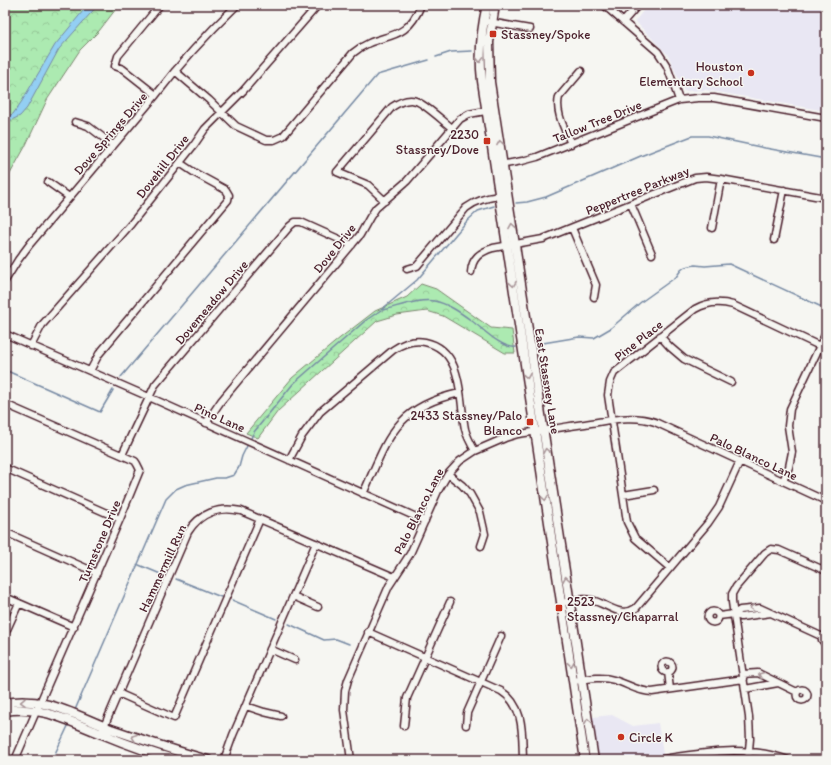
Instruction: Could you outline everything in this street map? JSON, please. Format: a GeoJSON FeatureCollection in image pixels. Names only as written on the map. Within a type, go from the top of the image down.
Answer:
{"type":"FeatureCollection","features":[{"type":"Feature","properties":{"kind":"main road","name":"East Stassney Lane"},"geometry":{"type":"LineString","coordinates":[[487,5],[488,22]]}},
{"type":"Feature","properties":{"kind":"main road","name":"East Stassney Lane"},"geometry":{"type":"LineString","coordinates":[[495,5],[488,22],[480,57],[499,165],[577,680],[585,760]]}},
{"type":"Feature","properties":{"kind":"main road","name":"East Stassney Lane"},"geometry":{"type":"LineString","coordinates":[[577,680],[594,760]]}},
{"type":"Feature","properties":{"kind":"main road"},"geometry":{"type":"LineString","coordinates":[[5,703],[21,702],[67,715],[177,760]]}},
{"type":"Feature","properties":{"kind":"main road"},"geometry":{"type":"LineString","coordinates":[[5,711],[39,707]]}},
{"type":"Feature","properties":{"kind":"main road"},"geometry":{"type":"LineString","coordinates":[[169,756],[208,760]]}},
{"type":"Feature","properties":{"kind":"street"},"geometry":{"type":"LineString","coordinates":[[156,95],[124,69],[115,66],[118,56],[160,5]]}},
{"type":"Feature","properties":{"kind":"street","name":"Dove Springs Drive"},"geometry":{"type":"LineString","coordinates":[[5,281],[18,260],[69,197],[156,95],[174,70],[210,31],[237,5]]}},
{"type":"Feature","properties":{"kind":"street","name":"Dovehill Drive"},"geometry":{"type":"LineString","coordinates":[[31,346],[42,325],[130,224],[180,163],[205,129],[243,91],[318,5]]}},
{"type":"Feature","properties":{"kind":"street"},"geometry":{"type":"LineString","coordinates":[[174,70],[236,126],[266,140],[278,139],[283,136],[353,53],[364,45],[399,33],[417,16],[421,5]]}},
{"type":"Feature","properties":{"kind":"street"},"geometry":{"type":"LineString","coordinates":[[604,5],[658,52],[667,66],[679,100]]}},
{"type":"Feature","properties":{"kind":"street"},"geometry":{"type":"LineString","coordinates":[[624,22],[638,5]]}},
{"type":"Feature","properties":{"kind":"street"},"geometry":{"type":"LineString","coordinates":[[488,22],[530,29]]}},
{"type":"Feature","properties":{"kind":"street"},"geometry":{"type":"LineString","coordinates":[[571,144],[558,112],[558,102],[559,97],[581,71]]}},
{"type":"Feature","properties":{"kind":"street","name":"Tallow Tree Drive"},"geometry":{"type":"LineString","coordinates":[[499,165],[530,159],[679,100],[714,98],[826,118]]}},
{"type":"Feature","properties":{"kind":"street"},"geometry":{"type":"LineString","coordinates":[[385,201],[368,185],[337,172],[392,108],[398,103],[416,101],[452,128]]}},
{"type":"Feature","properties":{"kind":"street","name":"Dove Drive"},"geometry":{"type":"LineString","coordinates":[[206,423],[221,401],[360,235],[376,208],[407,181],[460,119],[469,114],[490,110]]}},
{"type":"Feature","properties":{"kind":"street"},"geometry":{"type":"LineString","coordinates":[[75,122],[88,126],[113,145]]}},
{"type":"Feature","properties":{"kind":"street"},"geometry":{"type":"LineString","coordinates":[[90,371],[99,354],[228,200],[229,195],[226,190],[180,163]]}},
{"type":"Feature","properties":{"kind":"street","name":"Peppertree Parkway"},"geometry":{"type":"LineString","coordinates":[[471,272],[474,259],[478,254],[490,249],[543,239],[690,180],[706,177],[826,198]]}},
{"type":"Feature","properties":{"kind":"street"},"geometry":{"type":"LineString","coordinates":[[712,228],[721,179]]}},
{"type":"Feature","properties":{"kind":"street"},"geometry":{"type":"LineString","coordinates":[[48,182],[69,197]]}},
{"type":"Feature","properties":{"kind":"street"},"geometry":{"type":"LineString","coordinates":[[774,240],[784,190]]}},
{"type":"Feature","properties":{"kind":"street"},"geometry":{"type":"LineString","coordinates":[[406,270],[417,266],[466,208],[476,201],[488,198],[504,203]]}},
{"type":"Feature","properties":{"kind":"street"},"geometry":{"type":"LineString","coordinates":[[631,204],[652,254]]}},
{"type":"Feature","properties":{"kind":"street","name":"Dovemeadow Drive"},"geometry":{"type":"LineString","coordinates":[[122,455],[155,385],[294,222],[301,222],[352,245]]}},
{"type":"Feature","properties":{"kind":"street"},"geometry":{"type":"LineString","coordinates":[[572,228],[596,285],[594,297]]}},
{"type":"Feature","properties":{"kind":"street","name":"Pine Place"},"geometry":{"type":"LineString","coordinates":[[670,568],[635,538],[626,516],[608,395],[609,385],[617,370],[695,309],[704,304],[718,302],[733,305],[823,348]]}},
{"type":"Feature","properties":{"kind":"street"},"geometry":{"type":"LineString","coordinates":[[783,481],[789,467],[792,452],[788,426],[790,409],[823,348],[826,333]]}},
{"type":"Feature","properties":{"kind":"street","name":"Pino Lane"},"geometry":{"type":"LineString","coordinates":[[5,334],[425,521]]}},
{"type":"Feature","properties":{"kind":"street"},"geometry":{"type":"LineString","coordinates":[[660,336],[684,359],[731,382]]}},
{"type":"Feature","properties":{"kind":"street"},"geometry":{"type":"LineString","coordinates":[[289,460],[302,436],[320,412],[393,350],[402,345],[417,342],[427,343],[437,347],[445,352],[451,360],[456,370],[466,433],[475,451]]}},
{"type":"Feature","properties":{"kind":"street"},"geometry":{"type":"LineString","coordinates":[[363,494],[386,444],[398,425],[413,411],[427,403],[442,397],[460,393]]}},
{"type":"Feature","properties":{"kind":"street","name":"Turnstone Drive"},"geometry":{"type":"LineString","coordinates":[[5,404],[135,461],[140,470],[97,573],[15,760]]}},
{"type":"Feature","properties":{"kind":"street","name":"Palo Blanco Lane"},"geometry":{"type":"LineString","coordinates":[[351,760],[344,715],[345,691],[348,680],[368,632],[394,577],[406,561],[438,491],[448,474],[460,461],[475,451],[505,438],[539,431],[612,420],[636,418],[649,420],[826,501]]}},
{"type":"Feature","properties":{"kind":"street"},"geometry":{"type":"LineString","coordinates":[[565,602],[592,600],[620,612],[631,611],[638,606],[714,515],[740,461]]}},
{"type":"Feature","properties":{"kind":"street"},"geometry":{"type":"LineString","coordinates":[[5,468],[120,519]]}},
{"type":"Feature","properties":{"kind":"street"},"geometry":{"type":"LineString","coordinates":[[448,474],[462,485],[478,507],[485,534],[481,546]]}},
{"type":"Feature","properties":{"kind":"street"},"geometry":{"type":"LineString","coordinates":[[623,495],[654,490]]}},
{"type":"Feature","properties":{"kind":"street","name":"Hammermill Run"},"geometry":{"type":"LineString","coordinates":[[102,730],[191,527],[206,514],[223,509],[241,511],[394,577]]}},
{"type":"Feature","properties":{"kind":"street"},"geometry":{"type":"LineString","coordinates":[[118,694],[174,718],[260,519]]}},
{"type":"Feature","properties":{"kind":"street"},"geometry":{"type":"LineString","coordinates":[[5,532],[97,573]]}},
{"type":"Feature","properties":{"kind":"street"},"geometry":{"type":"LineString","coordinates":[[224,760],[233,735],[316,543]]}},
{"type":"Feature","properties":{"kind":"street"},"geometry":{"type":"LineString","coordinates":[[748,760],[750,729],[744,676],[732,597],[734,590],[769,550],[781,550],[826,571]]}},
{"type":"Feature","properties":{"kind":"street"},"geometry":{"type":"LineString","coordinates":[[293,596],[318,607]]}},
{"type":"Feature","properties":{"kind":"street"},"geometry":{"type":"LineString","coordinates":[[5,597],[74,626]]}},
{"type":"Feature","properties":{"kind":"street"},"geometry":{"type":"LineString","coordinates":[[404,726],[406,701],[450,602]]}},
{"type":"Feature","properties":{"kind":"street"},"geometry":{"type":"LineString","coordinates":[[5,634],[19,603]]}},
{"type":"Feature","properties":{"kind":"street"},"geometry":{"type":"LineString","coordinates":[[719,616],[734,614],[741,617],[771,613],[824,635],[822,640],[826,645]]}},
{"type":"Feature","properties":{"kind":"street"},"geometry":{"type":"LineString","coordinates":[[368,632],[505,694],[517,707],[520,721],[523,760]]}},
{"type":"Feature","properties":{"kind":"street"},"geometry":{"type":"LineString","coordinates":[[466,725],[468,713],[501,636]]}},
{"type":"Feature","properties":{"kind":"street"},"geometry":{"type":"LineString","coordinates":[[270,649],[295,660]]}},
{"type":"Feature","properties":{"kind":"street"},"geometry":{"type":"LineString","coordinates":[[668,672],[670,689]]}},
{"type":"Feature","properties":{"kind":"street"},"geometry":{"type":"LineString","coordinates":[[577,680],[599,678],[608,679],[643,691],[652,692],[758,673],[797,692]]}},
{"type":"Feature","properties":{"kind":"street"},"geometry":{"type":"LineString","coordinates":[[745,689],[778,684]]}},
{"type":"Feature","properties":{"kind":"street"},"geometry":{"type":"LineString","coordinates":[[246,706],[281,716]]}},
{"type":"Feature","properties":{"kind":"street"},"geometry":{"type":"LineString","coordinates":[[656,760],[716,751],[749,751],[788,760]]}},
{"type":"Feature","properties":{"kind":"street"},"geometry":{"type":"LineString","coordinates":[[711,760],[752,760]]}},
{"type":"Feature","properties":{"kind":"shaded area","name":"Houston Elementary School"},"geometry":{"type":"Polygon","coordinates":[[[648,5],[826,5],[826,111],[706,90],[684,91],[668,55],[635,21],[648,5]]]}},
{"type":"Feature","properties":{"kind":"shaded area"},"geometry":{"type":"Polygon","coordinates":[[[612,715],[633,726],[658,723],[664,760],[599,760],[592,717],[612,715]]]}},
{"type":"Feature","properties":{"kind":"green space"},"geometry":{"type":"Polygon","coordinates":[[[5,5],[119,5],[99,31],[80,50],[47,100],[25,147],[5,183],[5,5]]]}},
{"type":"Feature","properties":{"kind":"green space"},"geometry":{"type":"Polygon","coordinates":[[[421,284],[436,289],[491,328],[512,330],[515,353],[505,353],[443,316],[427,311],[397,315],[377,321],[278,411],[258,438],[246,433],[292,378],[375,311],[407,297],[421,284]]]}},
{"type":"Feature","properties":{"kind":"water"},"geometry":{"type":"Polygon","coordinates":[[[88,5],[98,5],[59,49],[27,108],[20,116],[5,123],[5,117],[13,114],[55,45],[88,5]]]}},
{"type":"Feature","properties":{"kind":"waterway"},"geometry":{"type":"LineString","coordinates":[[436,57],[451,52],[472,51]]}},
{"type":"Feature","properties":{"kind":"waterway"},"geometry":{"type":"LineString","coordinates":[[121,377],[377,75],[429,60]]}},
{"type":"Feature","properties":{"kind":"waterway"},"geometry":{"type":"LineString","coordinates":[[516,203],[546,197],[643,155],[692,136],[708,136],[826,159]]}},
{"type":"Feature","properties":{"kind":"waterway"},"geometry":{"type":"LineString","coordinates":[[250,440],[254,432],[293,384],[365,321],[381,310],[417,280],[467,221],[478,211],[494,206]]}},
{"type":"Feature","properties":{"kind":"waterway"},"geometry":{"type":"LineString","coordinates":[[537,344],[579,337],[594,338],[611,328],[641,302],[676,277],[685,267],[695,265],[705,266],[729,264],[826,309]]}},
{"type":"Feature","properties":{"kind":"waterway"},"geometry":{"type":"LineString","coordinates":[[383,310],[408,303],[428,300],[439,302],[459,312],[499,342],[511,347],[516,347]]}},
{"type":"Feature","properties":{"kind":"waterway"},"geometry":{"type":"LineString","coordinates":[[5,370],[100,412],[113,390]]}},
{"type":"Feature","properties":{"kind":"waterway"},"geometry":{"type":"LineString","coordinates":[[75,710],[166,499],[176,489],[185,485],[234,475],[239,467],[242,456],[248,444]]}},
{"type":"Feature","properties":{"kind":"waterway"},"geometry":{"type":"LineString","coordinates":[[139,565],[163,575]]}},
{"type":"Feature","properties":{"kind":"waterway"},"geometry":{"type":"LineString","coordinates":[[176,579],[221,597]]}},
{"type":"Feature","properties":{"kind":"waterway"},"geometry":{"type":"LineString","coordinates":[[232,600],[276,619]]}},
{"type":"Feature","properties":{"kind":"waterway"},"geometry":{"type":"LineString","coordinates":[[289,624],[324,640],[336,639],[349,644]]}},
{"type":"Feature","properties":{"kind":"waterway"},"geometry":{"type":"LineString","coordinates":[[52,760],[69,724]]}},
{"type":"Feature","properties":{"kind":"place","name":"Stassney/Spoke"},"geometry":{"type":"Point","coordinates":[493,34]}},
{"type":"Feature","properties":{"kind":"place","name":"Houston Elementary School"},"geometry":{"type":"Point","coordinates":[751,73]}},
{"type":"Feature","properties":{"kind":"place","name":"2230 Stassney/Dove"},"geometry":{"type":"Point","coordinates":[487,141]}},
{"type":"Feature","properties":{"kind":"place","name":"2433 Stassney/Palo Blanco"},"geometry":{"type":"Point","coordinates":[530,422]}},
{"type":"Feature","properties":{"kind":"place","name":"2523 Stassney/Chaparral"},"geometry":{"type":"Point","coordinates":[559,608]}},
{"type":"Feature","properties":{"kind":"place","name":"Circle K"},"geometry":{"type":"Point","coordinates":[621,737]}}]}
